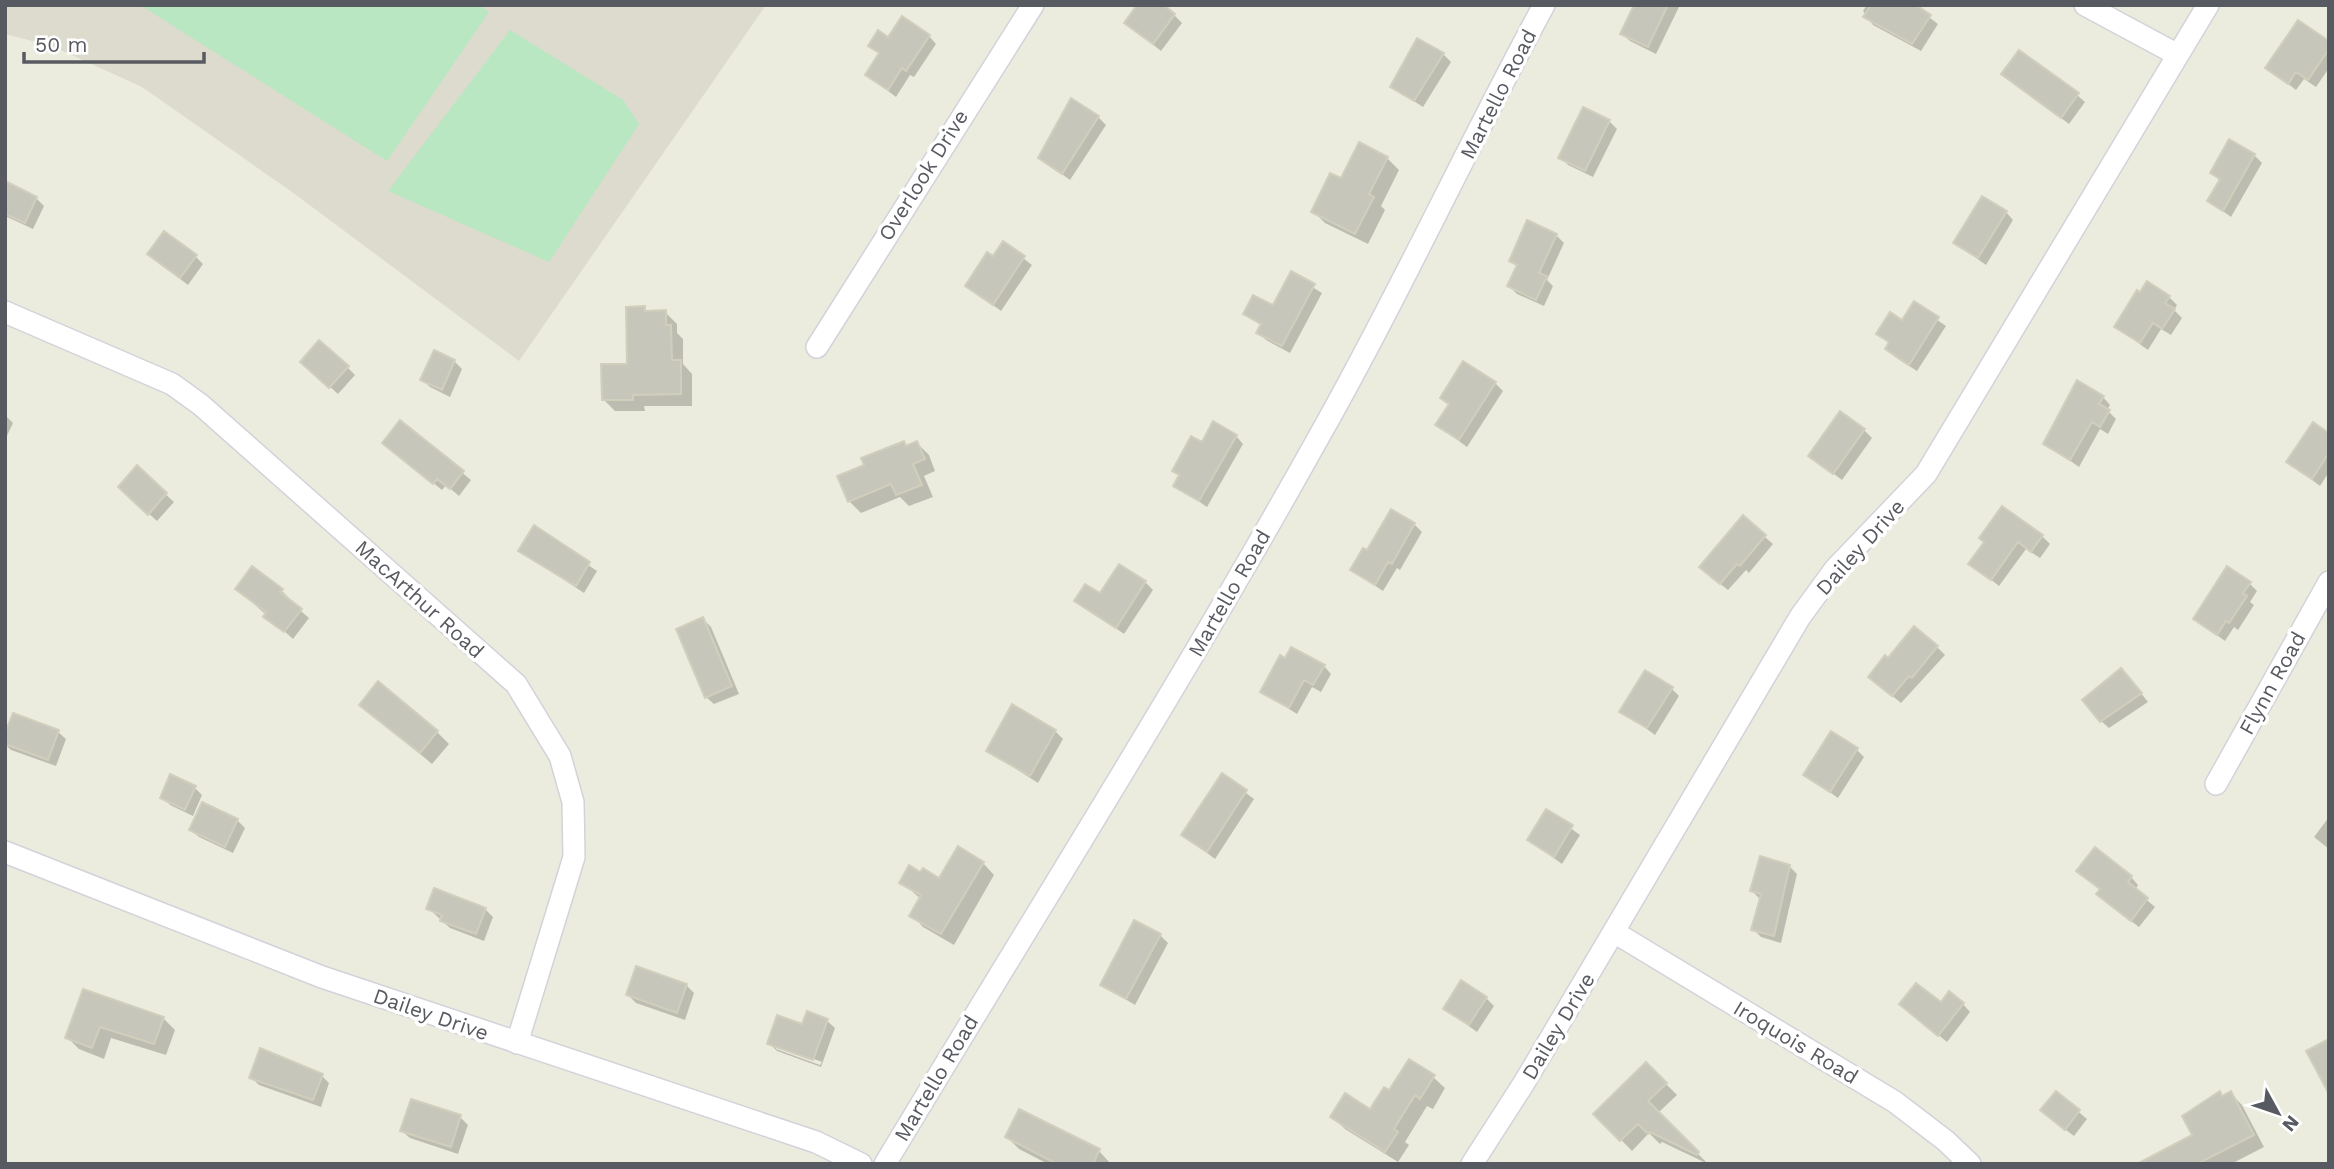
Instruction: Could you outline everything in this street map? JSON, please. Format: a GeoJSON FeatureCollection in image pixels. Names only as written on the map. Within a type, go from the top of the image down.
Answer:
{"type":"FeatureCollection","features":[{"type":"Feature","properties":{"kind":"street","name":"Overlook Drive"},"geometry":{"type":"LineString","coordinates":[[817,347],[1033,5]]}},
{"type":"Feature","properties":{"kind":"street","name":"Martello Road"},"geometry":{"type":"LineString","coordinates":[[885,1164],[1198,647],[1313,448],[1390,308],[1544,5]]}},
{"type":"Feature","properties":{"kind":"street"},"geometry":{"type":"LineString","coordinates":[[2085,5],[2178,55]]}},
{"type":"Feature","properties":{"kind":"street","name":"Dailey Drive"},"geometry":{"type":"LineString","coordinates":[[1472,1164],[1614,932],[1800,617],[1835,569],[1926,474],[2208,5]]}},
{"type":"Feature","properties":{"kind":"street","name":"MacArthur Road"},"geometry":{"type":"LineString","coordinates":[[5,312],[161,379],[201,405],[516,684],[560,756],[573,802],[574,858],[517,1044]]}},
{"type":"Feature","properties":{"kind":"street","name":"Flynn Road"},"geometry":{"type":"LineString","coordinates":[[2216,784],[2329,582]]}},
{"type":"Feature","properties":{"kind":"street","name":"Dailey Drive"},"geometry":{"type":"LineString","coordinates":[[5,852],[322,977],[816,1142],[861,1164]]}},
{"type":"Feature","properties":{"kind":"street","name":"Iroquois Road"},"geometry":{"type":"LineString","coordinates":[[1614,932],[1895,1102],[1946,1141],[1970,1164]]}},
{"type":"Feature","properties":{"kind":"shaded area"},"geometry":{"type":"Polygon","coordinates":[[[5,5],[766,5],[519,361],[292,192],[142,87],[52,46],[5,34],[5,5]]]}},
{"type":"Feature","properties":{"kind":"green space"},"geometry":{"type":"Polygon","coordinates":[[[140,5],[479,5],[489,12],[387,161],[140,5]]]}},
{"type":"Feature","properties":{"kind":"green space"},"geometry":{"type":"Polygon","coordinates":[[[510,30],[623,100],[639,124],[549,262],[388,191],[510,30]]]}},
{"type":"Feature","properties":{"kind":"building"},"geometry":{"type":"Polygon","coordinates":[[[1137,5],[1164,5],[1175,14],[1153,44],[1124,23],[1137,5]]]}},
{"type":"Feature","properties":{"kind":"building"},"geometry":{"type":"Polygon","coordinates":[[[1634,5],[1668,5],[1648,47],[1620,34],[1634,5]]]}},
{"type":"Feature","properties":{"kind":"building"},"geometry":{"type":"Polygon","coordinates":[[[1871,5],[1916,5],[1931,15],[1912,44],[1863,17],[1871,5]]]}},
{"type":"Feature","properties":{"kind":"building"},"geometry":{"type":"Polygon","coordinates":[[[902,16],[930,35],[906,71],[902,68],[888,90],[865,75],[879,53],[868,46],[878,30],[888,37],[902,16]]]}},
{"type":"Feature","properties":{"kind":"building"},"geometry":{"type":"Polygon","coordinates":[[[2298,20],[2329,41],[2329,49],[2308,80],[2296,72],[2288,84],[2265,68],[2298,20]]]}},
{"type":"Feature","properties":{"kind":"building"},"geometry":{"type":"Polygon","coordinates":[[[1417,38],[1444,53],[1414,101],[1390,87],[1417,38]]]}},
{"type":"Feature","properties":{"kind":"building"},"geometry":{"type":"Polygon","coordinates":[[[2019,50],[2079,93],[2061,118],[2001,74],[2019,50]]]}},
{"type":"Feature","properties":{"kind":"building"},"geometry":{"type":"Polygon","coordinates":[[[1071,98],[1099,116],[1062,174],[1038,158],[1071,98]]]}},
{"type":"Feature","properties":{"kind":"building"},"geometry":{"type":"Polygon","coordinates":[[[1583,107],[1610,120],[1585,171],[1558,158],[1583,107]]]}},
{"type":"Feature","properties":{"kind":"building"},"geometry":{"type":"Polygon","coordinates":[[[2229,139],[2255,154],[2223,211],[2207,201],[2220,179],[2210,173],[2229,139]]]}},
{"type":"Feature","properties":{"kind":"building"},"geometry":{"type":"Polygon","coordinates":[[[1359,142],[1388,157],[1369,194],[1374,197],[1355,234],[1311,212],[1330,173],[1341,178],[1359,142]]]}},
{"type":"Feature","properties":{"kind":"building"},"geometry":{"type":"Polygon","coordinates":[[[5,181],[37,197],[25,223],[5,214],[5,181]]]}},
{"type":"Feature","properties":{"kind":"building"},"geometry":{"type":"Polygon","coordinates":[[[1982,196],[2007,211],[1978,258],[1953,243],[1982,196]]]}},
{"type":"Feature","properties":{"kind":"building"},"geometry":{"type":"Polygon","coordinates":[[[1527,220],[1557,234],[1539,273],[1547,276],[1536,300],[1507,286],[1517,265],[1509,261],[1527,220]]]}},
{"type":"Feature","properties":{"kind":"building"},"geometry":{"type":"Polygon","coordinates":[[[164,231],[197,255],[180,278],[147,254],[164,231]]]}},
{"type":"Feature","properties":{"kind":"building"},"geometry":{"type":"Polygon","coordinates":[[[1003,241],[1025,256],[993,305],[965,286],[987,252],[993,256],[1003,241]]]}},
{"type":"Feature","properties":{"kind":"building"},"geometry":{"type":"Polygon","coordinates":[[[1291,271],[1315,284],[1282,346],[1256,333],[1261,324],[1243,314],[1253,295],[1273,305],[1291,271]]]}},
{"type":"Feature","properties":{"kind":"building"},"geometry":{"type":"Polygon","coordinates":[[[2147,281],[2170,296],[2165,303],[2175,309],[2162,329],[2153,323],[2140,343],[2114,327],[2137,290],[2140,292],[2147,281]]]}},
{"type":"Feature","properties":{"kind":"building"},"geometry":{"type":"Polygon","coordinates":[[[1914,301],[1939,317],[1909,365],[1885,349],[1889,342],[1876,334],[1890,312],[1902,320],[1914,301]]]}},
{"type":"Feature","properties":{"kind":"building"},"geometry":{"type":"Polygon","coordinates":[[[645,306],[645,311],[666,310],[666,325],[671,325],[672,360],[681,360],[681,394],[633,395],[633,400],[602,400],[601,364],[627,364],[626,307],[645,306]]]}},
{"type":"Feature","properties":{"kind":"building"},"geometry":{"type":"Polygon","coordinates":[[[319,340],[349,366],[329,388],[300,362],[319,340]]]}},
{"type":"Feature","properties":{"kind":"building"},"geometry":{"type":"Polygon","coordinates":[[[434,350],[455,360],[442,390],[420,380],[434,350]]]}},
{"type":"Feature","properties":{"kind":"building"},"geometry":{"type":"Polygon","coordinates":[[[1463,361],[1496,382],[1459,440],[1435,425],[1449,404],[1440,398],[1463,361]]]}},
{"type":"Feature","properties":{"kind":"building"},"geometry":{"type":"Polygon","coordinates":[[[2077,380],[2104,396],[2099,404],[2110,410],[2100,427],[2092,422],[2070,460],[2043,444],[2077,380]]]}},
{"type":"Feature","properties":{"kind":"building"},"geometry":{"type":"Polygon","coordinates":[[[1840,411],[1865,429],[1833,474],[1808,456],[1840,411]]]}},
{"type":"Feature","properties":{"kind":"building"},"geometry":{"type":"Polygon","coordinates":[[[400,420],[464,471],[450,489],[437,479],[433,484],[382,443],[400,420]]]}},
{"type":"Feature","properties":{"kind":"building"},"geometry":{"type":"Polygon","coordinates":[[[1213,421],[1237,435],[1199,501],[1173,486],[1179,475],[1172,471],[1191,436],[1202,442],[1213,421]]]}},
{"type":"Feature","properties":{"kind":"building"},"geometry":{"type":"Polygon","coordinates":[[[2313,422],[2329,433],[2329,453],[2312,479],[2286,462],[2313,422]]]}},
{"type":"Feature","properties":{"kind":"building"},"geometry":{"type":"Polygon","coordinates":[[[904,441],[906,446],[917,441],[925,459],[913,464],[922,485],[896,495],[891,484],[848,502],[837,476],[864,465],[861,458],[904,441]]]}},
{"type":"Feature","properties":{"kind":"building"},"geometry":{"type":"Polygon","coordinates":[[[137,465],[167,493],[148,515],[118,487],[137,465]]]}},
{"type":"Feature","properties":{"kind":"building"},"geometry":{"type":"Polygon","coordinates":[[[2002,506],[2043,535],[2031,552],[2018,542],[1991,580],[1968,564],[1984,542],[1979,538],[2002,506]]]}},
{"type":"Feature","properties":{"kind":"building"},"geometry":{"type":"Polygon","coordinates":[[[1391,509],[1415,523],[1392,564],[1388,562],[1375,585],[1350,570],[1363,548],[1367,550],[1391,509]]]}},
{"type":"Feature","properties":{"kind":"building"},"geometry":{"type":"Polygon","coordinates":[[[1743,515],[1766,535],[1740,566],[1737,564],[1720,584],[1699,567],[1743,515]]]}},
{"type":"Feature","properties":{"kind":"building"},"geometry":{"type":"Polygon","coordinates":[[[534,525],[590,562],[576,586],[518,551],[534,525]]]}},
{"type":"Feature","properties":{"kind":"building"},"geometry":{"type":"Polygon","coordinates":[[[1119,564],[1146,581],[1116,628],[1074,601],[1085,584],[1100,593],[1119,564]]]}},
{"type":"Feature","properties":{"kind":"building"},"geometry":{"type":"Polygon","coordinates":[[[252,566],[283,589],[280,592],[302,609],[284,632],[263,617],[266,612],[235,589],[252,566]]]}},
{"type":"Feature","properties":{"kind":"building"},"geometry":{"type":"Polygon","coordinates":[[[2227,566],[2251,582],[2243,593],[2247,596],[2229,623],[2226,621],[2217,635],[2193,619],[2227,566]]]}},
{"type":"Feature","properties":{"kind":"building"},"geometry":{"type":"Polygon","coordinates":[[[703,617],[732,686],[705,698],[676,629],[703,617]]]}},
{"type":"Feature","properties":{"kind":"building"},"geometry":{"type":"Polygon","coordinates":[[[1914,626],[1938,646],[1912,678],[1909,676],[1892,696],[1868,677],[1885,655],[1888,658],[1914,626]]]}},
{"type":"Feature","properties":{"kind":"building"},"geometry":{"type":"Polygon","coordinates":[[[1291,647],[1325,665],[1313,685],[1304,680],[1289,708],[1260,692],[1280,655],[1285,658],[1291,647]]]}},
{"type":"Feature","properties":{"kind":"building"},"geometry":{"type":"Polygon","coordinates":[[[2121,668],[2142,693],[2100,722],[2082,700],[2121,668]]]}},
{"type":"Feature","properties":{"kind":"building"},"geometry":{"type":"Polygon","coordinates":[[[1645,670],[1673,687],[1647,728],[1619,712],[1645,670]]]}},
{"type":"Feature","properties":{"kind":"building"},"geometry":{"type":"Polygon","coordinates":[[[378,681],[438,731],[420,753],[359,705],[378,681]]]}},
{"type":"Feature","properties":{"kind":"building"},"geometry":{"type":"Polygon","coordinates":[[[1012,704],[1056,730],[1030,776],[986,751],[1012,704]]]}},
{"type":"Feature","properties":{"kind":"building"},"geometry":{"type":"Polygon","coordinates":[[[13,713],[59,730],[48,760],[5,744],[5,733],[13,713]]]}},
{"type":"Feature","properties":{"kind":"building"},"geometry":{"type":"Polygon","coordinates":[[[1831,731],[1858,748],[1830,792],[1803,775],[1831,731]]]}},
{"type":"Feature","properties":{"kind":"building"},"geometry":{"type":"Polygon","coordinates":[[[1222,773],[1247,790],[1207,852],[1181,835],[1222,773]]]}},
{"type":"Feature","properties":{"kind":"building"},"geometry":{"type":"Polygon","coordinates":[[[170,774],[196,786],[185,810],[160,798],[170,774]]]}},
{"type":"Feature","properties":{"kind":"building"},"geometry":{"type":"Polygon","coordinates":[[[202,802],[238,819],[225,847],[189,830],[202,802]]]}},
{"type":"Feature","properties":{"kind":"building"},"geometry":{"type":"Polygon","coordinates":[[[1546,809],[1573,825],[1554,857],[1527,840],[1546,809]]]}},
{"type":"Feature","properties":{"kind":"building"},"geometry":{"type":"Polygon","coordinates":[[[958,846],[984,862],[941,934],[909,916],[921,895],[899,883],[909,865],[920,872],[923,868],[939,878],[958,846]]]}},
{"type":"Feature","properties":{"kind":"building"},"geometry":{"type":"Polygon","coordinates":[[[2095,847],[2132,876],[2128,882],[2148,898],[2131,921],[2096,894],[2100,889],[2076,871],[2095,847]]]}},
{"type":"Feature","properties":{"kind":"building"},"geometry":{"type":"Polygon","coordinates":[[[1760,856],[1790,865],[1774,936],[1751,930],[1761,894],[1750,891],[1760,856]]]}},
{"type":"Feature","properties":{"kind":"building"},"geometry":{"type":"Polygon","coordinates":[[[434,888],[486,908],[476,934],[440,921],[442,915],[426,909],[434,888]]]}},
{"type":"Feature","properties":{"kind":"building"},"geometry":{"type":"Polygon","coordinates":[[[1134,920],[1161,934],[1126,999],[1100,985],[1134,920]]]}},
{"type":"Feature","properties":{"kind":"building"},"geometry":{"type":"Polygon","coordinates":[[[636,966],[687,984],[677,1013],[626,995],[636,966]]]}},
{"type":"Feature","properties":{"kind":"building"},"geometry":{"type":"Polygon","coordinates":[[[1461,980],[1487,997],[1469,1025],[1443,1009],[1461,980]]]}},
{"type":"Feature","properties":{"kind":"building"},"geometry":{"type":"Polygon","coordinates":[[[1916,983],[1941,1002],[1949,991],[1964,1003],[1938,1036],[1899,1004],[1916,983]]]}},
{"type":"Feature","properties":{"kind":"building"},"geometry":{"type":"Polygon","coordinates":[[[83,989],[164,1017],[154,1044],[100,1027],[92,1048],[65,1038],[83,989]]]}},
{"type":"Feature","properties":{"kind":"building"},"geometry":{"type":"Polygon","coordinates":[[[807,1011],[828,1019],[813,1060],[767,1044],[777,1015],[802,1024],[807,1011]]]}},
{"type":"Feature","properties":{"kind":"building"},"geometry":{"type":"Polygon","coordinates":[[[2329,1039],[2329,1094],[2306,1051],[2329,1039]]]}},
{"type":"Feature","properties":{"kind":"building"},"geometry":{"type":"Polygon","coordinates":[[[260,1048],[323,1074],[313,1100],[249,1078],[260,1048]]]}},
{"type":"Feature","properties":{"kind":"building"},"geometry":{"type":"Polygon","coordinates":[[[1409,1059],[1435,1075],[1420,1099],[1415,1095],[1394,1129],[1398,1132],[1385,1152],[1330,1117],[1345,1093],[1370,1109],[1384,1087],[1389,1090],[1409,1059]]]}},
{"type":"Feature","properties":{"kind":"building"},"geometry":{"type":"Polygon","coordinates":[[[1646,1062],[1667,1083],[1648,1101],[1699,1152],[1697,1155],[1650,1132],[1648,1134],[1638,1124],[1620,1141],[1593,1114],[1646,1062]]]}},
{"type":"Feature","properties":{"kind":"building"},"geometry":{"type":"Polygon","coordinates":[[[2056,1091],[2080,1110],[2065,1130],[2040,1110],[2056,1091]]]}},
{"type":"Feature","properties":{"kind":"building"},"geometry":{"type":"Polygon","coordinates":[[[2220,1091],[2222,1096],[2231,1091],[2254,1135],[2197,1164],[2137,1164],[2192,1135],[2182,1116],[2220,1091]]]}},
{"type":"Feature","properties":{"kind":"building"},"geometry":{"type":"Polygon","coordinates":[[[411,1099],[461,1115],[451,1147],[400,1131],[411,1099]]]}},
{"type":"Feature","properties":{"kind":"building"},"geometry":{"type":"Polygon","coordinates":[[[1019,1109],[1100,1149],[1093,1164],[1057,1164],[1005,1137],[1019,1109]]]}}]}
